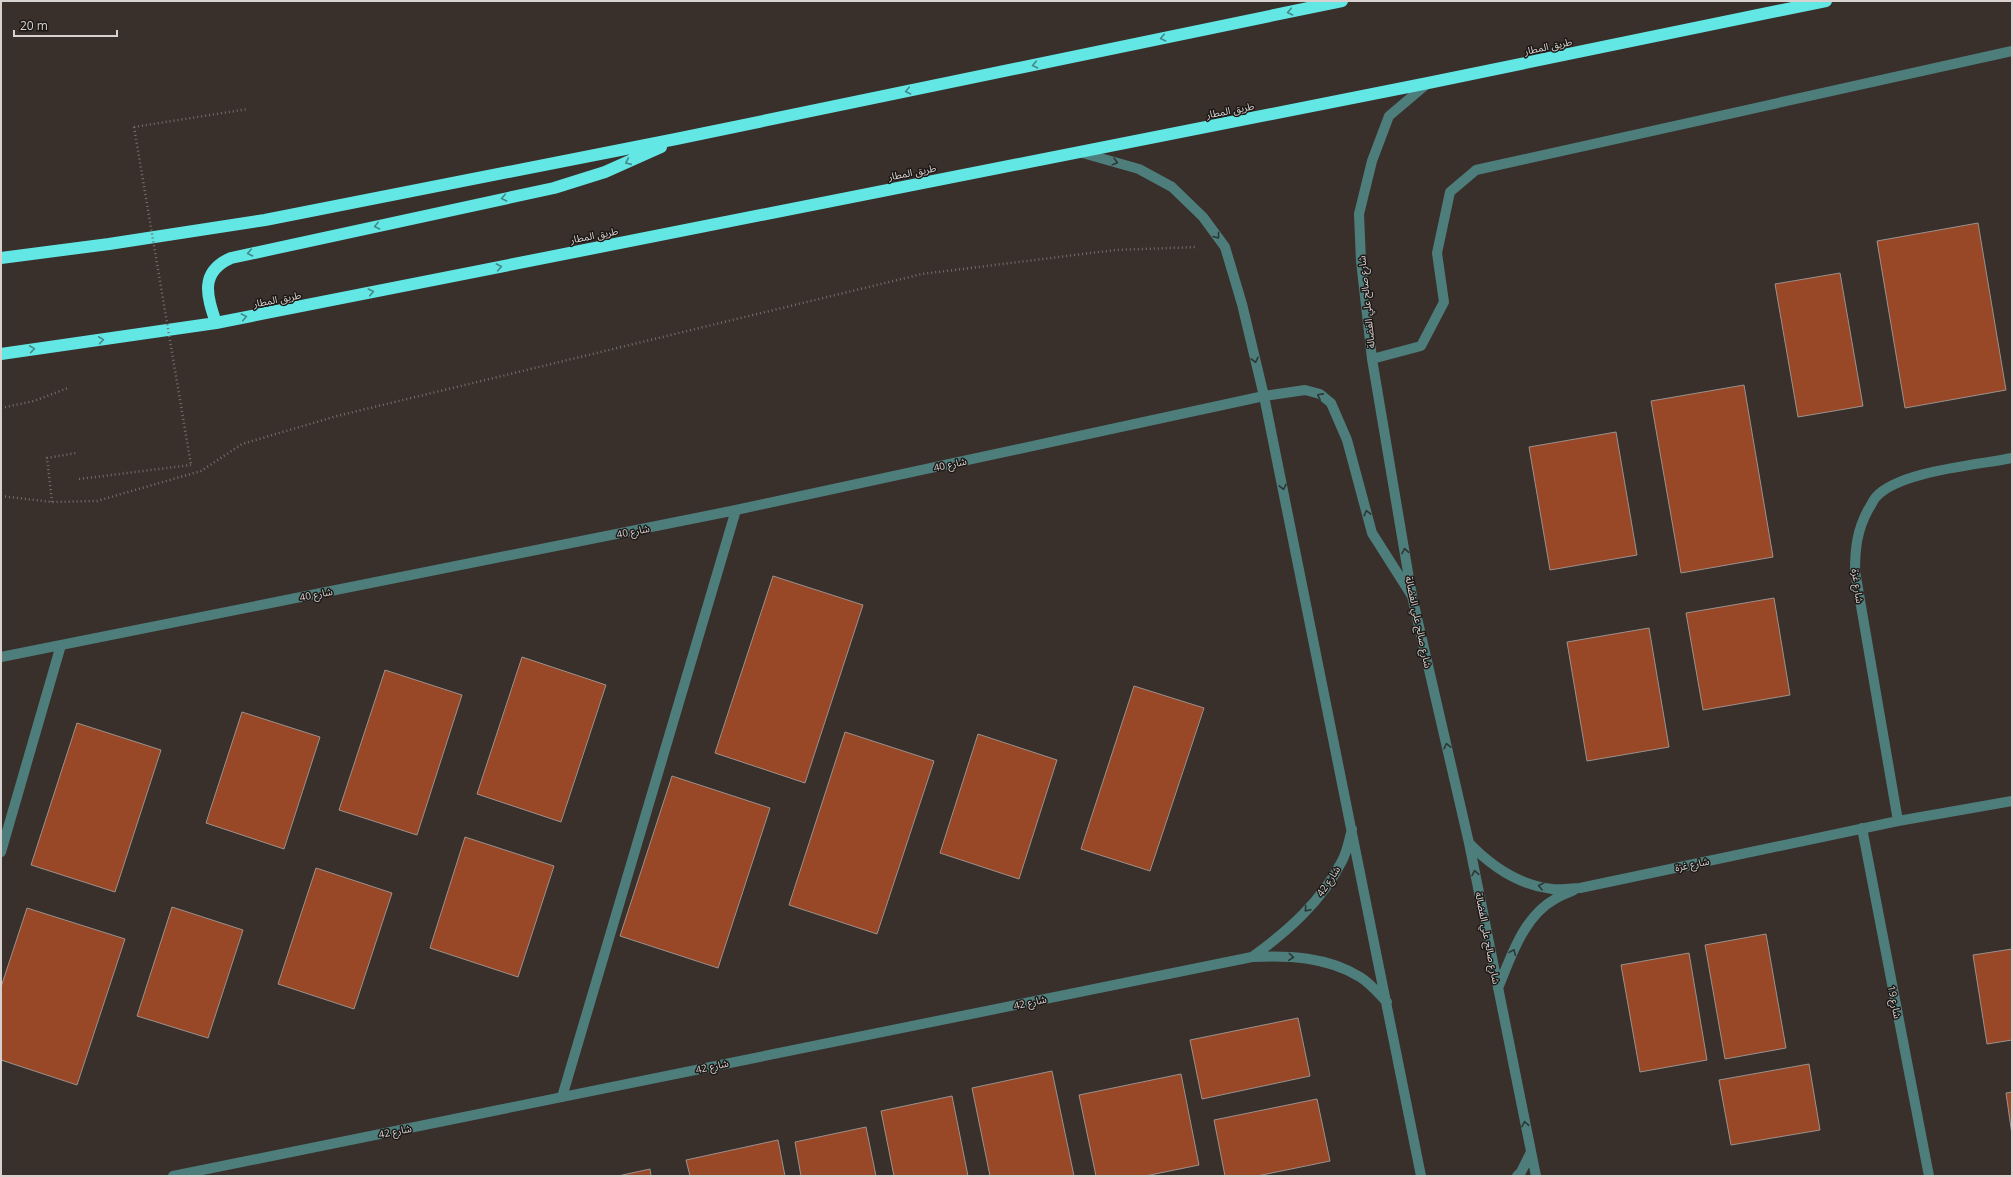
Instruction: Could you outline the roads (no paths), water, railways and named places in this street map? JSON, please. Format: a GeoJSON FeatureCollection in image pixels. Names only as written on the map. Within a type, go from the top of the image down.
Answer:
{"type":"FeatureCollection","features":[{"type":"Feature","properties":{"kind":"highway"},"geometry":{"type":"LineString","coordinates":[[1,258],[109,244],[265,220],[676,139],[1342,1]]}},
{"type":"Feature","properties":{"kind":"highway","name":"طريق المطار"},"geometry":{"type":"LineString","coordinates":[[1,354],[216,323],[1428,83],[1826,1]]}},
{"type":"Feature","properties":{"kind":"highway"},"geometry":{"type":"LineString","coordinates":[[216,323],[209,298],[209,277],[218,265],[230,258],[554,188],[606,172],[676,139]]}},
{"type":"Feature","properties":{"kind":"street"},"geometry":{"type":"LineString","coordinates":[[1372,359],[1421,346],[1444,302],[1437,253],[1450,192],[1476,170],[2012,51]]}},
{"type":"Feature","properties":{"kind":"street","name":"شارع صالح علي الفضالة"},"geometry":{"type":"LineString","coordinates":[[1428,83],[1389,116],[1372,161],[1359,214],[1360,261],[1372,359],[1412,596],[1469,843],[1536,1176]]}},
{"type":"Feature","properties":{"kind":"street"},"geometry":{"type":"LineString","coordinates":[[1077,152],[1138,169],[1172,187],[1203,217],[1225,247],[1242,304],[1264,396],[1352,827],[1421,1176]]}},
{"type":"Feature","properties":{"kind":"street","name":"شارع 40"},"geometry":{"type":"LineString","coordinates":[[1,657],[736,510],[1264,396],[1305,390],[1320,394],[1332,403],[1347,440],[1372,533],[1412,596]]}},
{"type":"Feature","properties":{"kind":"street","name":"شارع غزة"},"geometry":{"type":"LineString","coordinates":[[1898,821],[1855,571],[1855,546],[1862,522],[1876,497],[1891,486],[1914,476],[2012,458]]}},
{"type":"Feature","properties":{"kind":"street"},"geometry":{"type":"LineString","coordinates":[[562,1097],[736,510]]}},
{"type":"Feature","properties":{"kind":"street"},"geometry":{"type":"LineString","coordinates":[[1,852],[61,645]]}},
{"type":"Feature","properties":{"kind":"street","name":"شارع غزة"},"geometry":{"type":"LineString","coordinates":[[1469,843],[1482,857],[1499,870],[1524,882],[1553,889],[1580,888],[1862,828],[2012,801]]}},
{"type":"Feature","properties":{"kind":"street","name":"شارع 42"},"geometry":{"type":"LineString","coordinates":[[1252,957],[1298,920],[1326,888],[1342,860],[1352,827]]}},
{"type":"Feature","properties":{"kind":"street","name":"شارع 19"},"geometry":{"type":"LineString","coordinates":[[1862,828],[1929,1176]]}},
{"type":"Feature","properties":{"kind":"street","name":"شارع غزة"},"geometry":{"type":"LineString","coordinates":[[1498,988],[1514,949],[1530,921],[1554,899],[1580,888]]}},
{"type":"Feature","properties":{"kind":"street","name":"شارع 42"},"geometry":{"type":"LineString","coordinates":[[173,1176],[221,1171],[562,1097],[1252,957],[1279,956],[1305,958],[1333,965],[1360,977],[1387,1002]]}},
{"type":"Feature","properties":{"kind":"street"},"geometry":{"type":"LineString","coordinates":[[1517,1176],[1522,1172],[1531,1152]]}}]}
